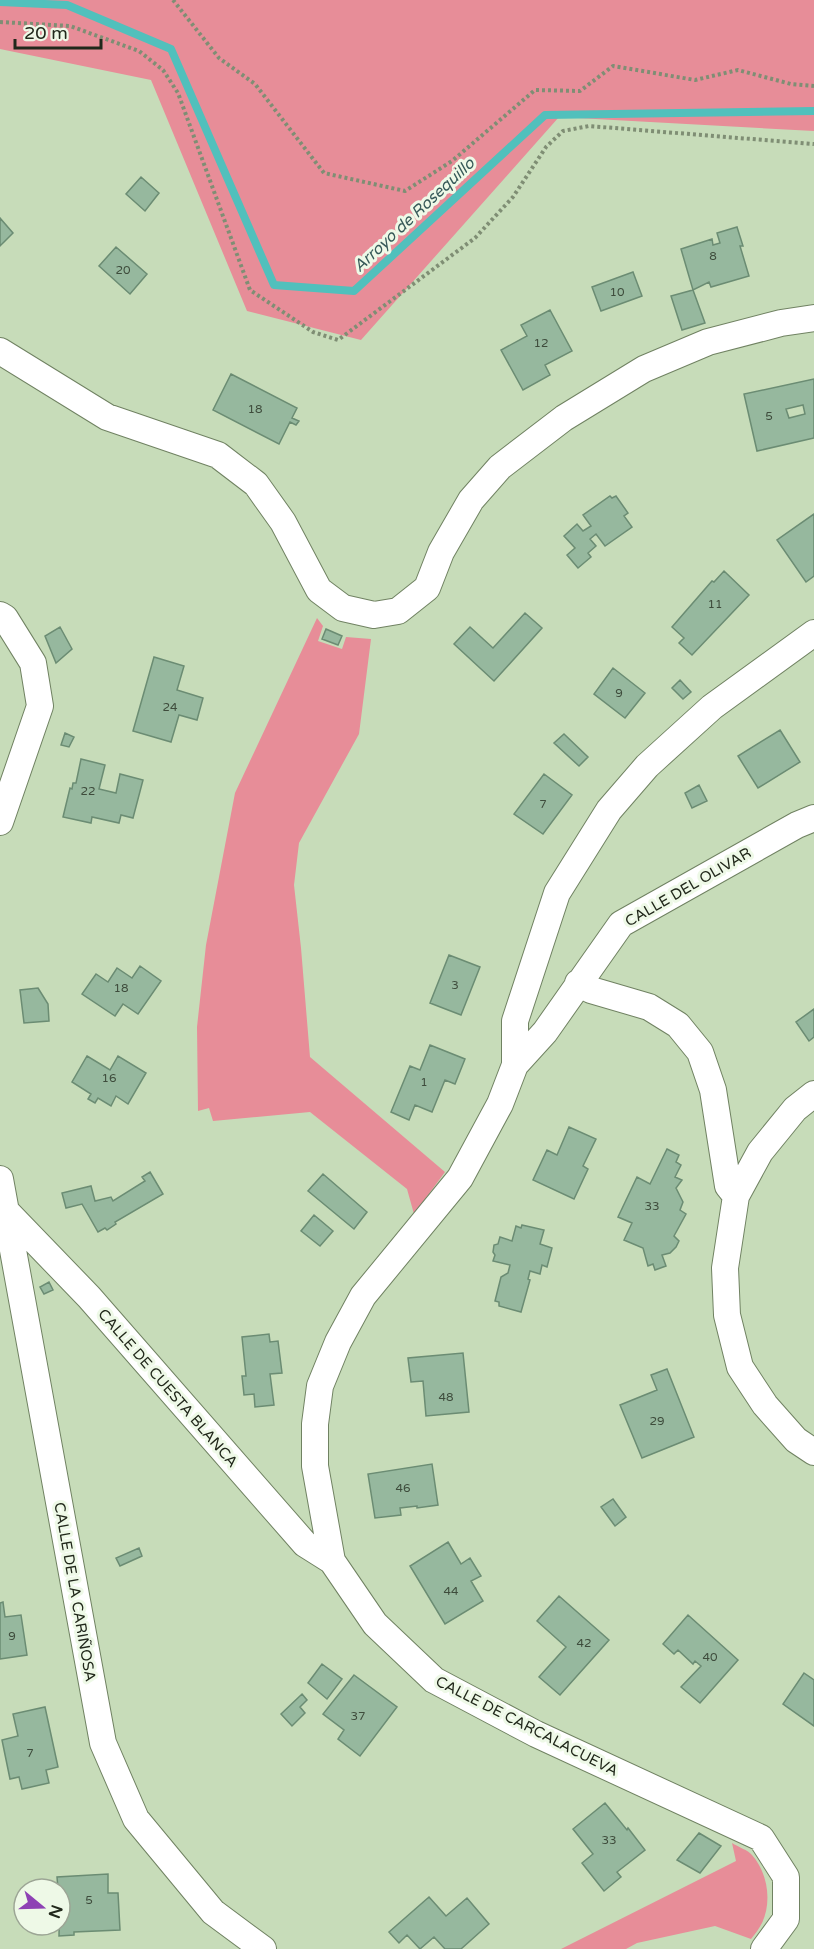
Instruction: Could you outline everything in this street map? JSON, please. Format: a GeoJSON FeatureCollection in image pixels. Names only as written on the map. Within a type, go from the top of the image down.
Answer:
{"type":"FeatureCollection","features":[{"type":"Feature","properties":{"kind":"street"},"geometry":{"type":"LineString","coordinates":[[0,351],[107,417],[218,455],[256,484],[283,522],[319,590],[343,608],[374,615],[398,611],[427,588],[441,552],[471,500],[500,467],[564,418],[644,369],[708,342],[782,323],[814,318]]}},
{"type":"Feature","properties":{"kind":"street"},"geometry":{"type":"LineString","coordinates":[[0,615],[5,618],[33,663],[39,706],[0,822]]}},
{"type":"Feature","properties":{"kind":"street"},"geometry":{"type":"LineString","coordinates":[[515,1065],[515,1021],[557,893],[609,810],[647,766],[712,707],[814,633]]}},
{"type":"Feature","properties":{"kind":"street","name":"CALLE DEL OLIVAR"},"geometry":{"type":"LineString","coordinates":[[515,1065],[545,1032],[621,924],[797,825],[814,818]]}},
{"type":"Feature","properties":{"kind":"street"},"geometry":{"type":"LineString","coordinates":[[578,982],[591,990],[649,1007],[678,1024],[700,1052],[713,1090],[728,1186],[736,1196]]}},
{"type":"Feature","properties":{"kind":"street","name":"CALLE DE CARCALACUEVA"},"geometry":{"type":"LineString","coordinates":[[515,1065],[500,1104],[460,1178],[363,1296],[338,1342],[320,1386],[315,1424],[315,1466],[332,1561],[375,1623],[434,1680],[536,1734],[761,1838],[786,1876],[786,1919],[764,1949]]}},
{"type":"Feature","properties":{"kind":"street"},"geometry":{"type":"LineString","coordinates":[[814,1094],[795,1109],[760,1152],[736,1196],[725,1268],[727,1315],[740,1367],[765,1406],[796,1440],[814,1452]]}},
{"type":"Feature","properties":{"kind":"street","name":"CALLE DE LA CARIÑOSA"},"geometry":{"type":"LineString","coordinates":[[0,1179],[103,1743],[136,1819],[213,1912],[263,1949]]}},
{"type":"Feature","properties":{"kind":"street","name":"CALLE DE CUESTA BLANCA"},"geometry":{"type":"LineString","coordinates":[[6,1210],[89,1297],[305,1544],[332,1561]]}},
{"type":"Feature","properties":{"kind":"path"},"geometry":{"type":"LineString","coordinates":[[173,0],[219,58],[255,84],[324,173],[405,191],[453,161],[535,90],[580,91],[614,66],[695,80],[738,70],[790,84],[814,86]]}},
{"type":"Feature","properties":{"kind":"path"},"geometry":{"type":"LineString","coordinates":[[0,22],[70,26],[139,51],[163,70],[178,93],[250,290],[313,332],[338,340],[475,238],[513,197],[546,147],[563,131],[589,126],[814,144]]}},
{"type":"Feature","properties":{"kind":"shaded area"},"geometry":{"type":"Polygon","coordinates":[[[0,0],[814,0],[814,131],[559,117],[361,340],[247,311],[151,80],[0,49],[0,0]]]}},
{"type":"Feature","properties":{"kind":"shaded area"},"geometry":{"type":"Polygon","coordinates":[[[317,618],[323,626],[318,641],[342,649],[346,637],[371,639],[359,734],[299,843],[294,885],[310,1057],[445,1172],[414,1214],[407,1189],[310,1112],[213,1121],[209,1108],[198,1111],[197,1027],[206,945],[235,793],[317,618]]]}},
{"type":"Feature","properties":{"kind":"shaded area"},"geometry":{"type":"Polygon","coordinates":[[[732,1843],[752,1855],[762,1870],[767,1888],[765,1915],[751,1939],[715,1926],[637,1943],[626,1949],[561,1949],[736,1861],[732,1843]]]}},
{"type":"Feature","properties":{"kind":"building"},"geometry":{"type":"Polygon","coordinates":[[[141,177],[159,193],[145,211],[126,194],[141,177]]]}},
{"type":"Feature","properties":{"kind":"building"},"geometry":{"type":"Polygon","coordinates":[[[0,218],[13,233],[0,246],[0,218]]]}},
{"type":"Feature","properties":{"kind":"building"},"geometry":{"type":"Polygon","coordinates":[[[737,227],[749,276],[711,287],[709,282],[693,290],[681,249],[712,239],[713,245],[720,243],[717,233],[737,227]]]}},
{"type":"Feature","properties":{"kind":"building"},"geometry":{"type":"Polygon","coordinates":[[[116,247],[147,274],[130,294],[99,266],[116,247]]]}},
{"type":"Feature","properties":{"kind":"building"},"geometry":{"type":"Polygon","coordinates":[[[633,272],[642,296],[601,311],[592,287],[633,272]]]}},
{"type":"Feature","properties":{"kind":"building"},"geometry":{"type":"Polygon","coordinates":[[[693,290],[705,323],[682,330],[671,296],[693,290]]]}},
{"type":"Feature","properties":{"kind":"building"},"geometry":{"type":"Polygon","coordinates":[[[550,310],[572,351],[545,365],[550,375],[523,390],[501,350],[527,336],[521,325],[550,310]]]}},
{"type":"Feature","properties":{"kind":"building"},"geometry":{"type":"Polygon","coordinates":[[[231,374],[297,408],[292,418],[299,421],[296,425],[290,422],[279,444],[213,410],[231,374]]]}},
{"type":"Feature","properties":{"kind":"building"},"geometry":{"type":"Polygon","coordinates":[[[814,379],[814,438],[757,451],[744,394],[814,379]],[[803,405],[786,409],[789,418],[805,414],[803,405]]]}},
{"type":"Feature","properties":{"kind":"building"},"geometry":{"type":"Polygon","coordinates":[[[610,496],[612,498],[616,496],[628,513],[624,516],[632,527],[605,546],[596,534],[590,539],[596,546],[588,553],[591,557],[578,568],[567,555],[575,548],[564,536],[577,524],[583,531],[591,526],[583,515],[610,496]]]}},
{"type":"Feature","properties":{"kind":"building"},"geometry":{"type":"Polygon","coordinates":[[[814,514],[814,576],[806,582],[777,540],[814,514]]]}},
{"type":"Feature","properties":{"kind":"building"},"geometry":{"type":"Polygon","coordinates":[[[724,571],[749,595],[692,655],[679,643],[684,638],[672,627],[712,581],[714,582],[724,571]]]}},
{"type":"Feature","properties":{"kind":"building"},"geometry":{"type":"Polygon","coordinates":[[[525,613],[542,628],[494,681],[454,644],[470,627],[493,648],[525,613]]]}},
{"type":"Feature","properties":{"kind":"building"},"geometry":{"type":"Polygon","coordinates":[[[60,627],[72,649],[56,663],[45,636],[60,627]]]}},
{"type":"Feature","properties":{"kind":"building"},"geometry":{"type":"Polygon","coordinates":[[[326,629],[342,636],[338,645],[322,639],[326,629]]]}},
{"type":"Feature","properties":{"kind":"building"},"geometry":{"type":"Polygon","coordinates":[[[154,657],[184,666],[177,690],[203,698],[197,720],[179,715],[171,742],[133,731],[154,657]]]}},
{"type":"Feature","properties":{"kind":"building"},"geometry":{"type":"Polygon","coordinates":[[[613,668],[645,693],[625,718],[594,694],[613,668]]]}},
{"type":"Feature","properties":{"kind":"building"},"geometry":{"type":"Polygon","coordinates":[[[680,680],[691,692],[683,699],[672,688],[680,680]]]}},
{"type":"Feature","properties":{"kind":"building"},"geometry":{"type":"Polygon","coordinates":[[[780,730],[800,762],[758,788],[738,756],[780,730]]]}},
{"type":"Feature","properties":{"kind":"building"},"geometry":{"type":"Polygon","coordinates":[[[65,733],[74,737],[69,747],[61,745],[65,733]]]}},
{"type":"Feature","properties":{"kind":"building"},"geometry":{"type":"Polygon","coordinates":[[[564,734],[588,757],[579,766],[554,743],[564,734]]]}},
{"type":"Feature","properties":{"kind":"building"},"geometry":{"type":"Polygon","coordinates":[[[81,759],[105,765],[99,789],[116,793],[120,774],[143,780],[133,818],[121,815],[119,823],[92,817],[91,823],[63,817],[70,788],[72,789],[73,783],[76,783],[81,759]]]}},
{"type":"Feature","properties":{"kind":"building"},"geometry":{"type":"Polygon","coordinates":[[[544,774],[572,795],[543,834],[514,814],[544,774]]]}},
{"type":"Feature","properties":{"kind":"building"},"geometry":{"type":"Polygon","coordinates":[[[699,785],[707,801],[692,808],[685,793],[699,785]]]}},
{"type":"Feature","properties":{"kind":"building"},"geometry":{"type":"Polygon","coordinates":[[[449,955],[480,967],[461,1015],[430,1003],[449,955]]]}},
{"type":"Feature","properties":{"kind":"building"},"geometry":{"type":"Polygon","coordinates":[[[140,966],[161,981],[138,1014],[123,1004],[115,1016],[82,994],[96,974],[108,982],[117,968],[132,978],[140,966]]]}},
{"type":"Feature","properties":{"kind":"building"},"geometry":{"type":"Polygon","coordinates":[[[38,988],[48,1004],[49,1021],[24,1023],[20,990],[38,988]]]}},
{"type":"Feature","properties":{"kind":"building"},"geometry":{"type":"Polygon","coordinates":[[[814,1009],[814,1037],[809,1041],[796,1022],[814,1009]]]}},
{"type":"Feature","properties":{"kind":"building"},"geometry":{"type":"Polygon","coordinates":[[[430,1045],[465,1059],[455,1084],[445,1080],[432,1112],[415,1105],[409,1120],[391,1112],[410,1066],[420,1070],[430,1045]]]}},
{"type":"Feature","properties":{"kind":"building"},"geometry":{"type":"Polygon","coordinates":[[[87,1056],[110,1070],[118,1056],[146,1073],[128,1104],[116,1096],[111,1106],[98,1098],[95,1103],[88,1099],[91,1094],[72,1082],[87,1056]]]}},
{"type":"Feature","properties":{"kind":"building"},"geometry":{"type":"Polygon","coordinates":[[[569,1127],[596,1139],[583,1166],[588,1169],[574,1199],[533,1180],[547,1150],[557,1155],[569,1127]]]}},
{"type":"Feature","properties":{"kind":"building"},"geometry":{"type":"Polygon","coordinates":[[[667,1149],[679,1155],[676,1162],[681,1165],[675,1177],[682,1180],[676,1188],[683,1202],[680,1210],[686,1214],[674,1236],[679,1241],[676,1247],[670,1253],[662,1255],[666,1266],[655,1270],[653,1264],[648,1266],[643,1248],[624,1240],[632,1223],[618,1217],[637,1177],[650,1184],[667,1149]]]}},
{"type":"Feature","properties":{"kind":"building"},"geometry":{"type":"Polygon","coordinates":[[[150,1172],[163,1194],[115,1222],[116,1224],[107,1230],[105,1228],[98,1232],[82,1204],[66,1208],[62,1193],[91,1186],[95,1201],[111,1197],[113,1201],[145,1181],[142,1177],[150,1172]]]}},
{"type":"Feature","properties":{"kind":"building"},"geometry":{"type":"Polygon","coordinates":[[[323,1174],[367,1212],[354,1229],[308,1191],[323,1174]]]}},
{"type":"Feature","properties":{"kind":"building"},"geometry":{"type":"Polygon","coordinates":[[[314,1215],[333,1231],[320,1246],[301,1231],[314,1215]]]}},
{"type":"Feature","properties":{"kind":"building"},"geometry":{"type":"Polygon","coordinates":[[[522,1225],[544,1230],[540,1244],[552,1248],[547,1267],[542,1265],[540,1274],[530,1271],[528,1279],[530,1280],[521,1312],[499,1306],[499,1302],[495,1301],[501,1277],[508,1273],[510,1265],[493,1261],[495,1255],[493,1252],[494,1245],[498,1244],[500,1237],[512,1241],[516,1226],[521,1228],[522,1225]]]}},
{"type":"Feature","properties":{"kind":"building"},"geometry":{"type":"Polygon","coordinates":[[[49,1282],[53,1290],[44,1294],[40,1287],[49,1282]]]}},
{"type":"Feature","properties":{"kind":"building"},"geometry":{"type":"Polygon","coordinates":[[[269,1334],[270,1342],[278,1341],[282,1373],[270,1374],[274,1405],[255,1407],[254,1394],[244,1395],[242,1376],[246,1376],[242,1337],[269,1334]]]}},
{"type":"Feature","properties":{"kind":"building"},"geometry":{"type":"Polygon","coordinates":[[[463,1353],[469,1412],[426,1416],[423,1381],[411,1382],[408,1358],[463,1353]]]}},
{"type":"Feature","properties":{"kind":"building"},"geometry":{"type":"Polygon","coordinates":[[[667,1369],[694,1437],[642,1458],[620,1405],[657,1390],[651,1375],[667,1369]]]}},
{"type":"Feature","properties":{"kind":"building"},"geometry":{"type":"Polygon","coordinates":[[[432,1464],[438,1505],[400,1508],[401,1515],[375,1518],[368,1474],[432,1464]]]}},
{"type":"Feature","properties":{"kind":"building"},"geometry":{"type":"Polygon","coordinates":[[[613,1499],[626,1517],[615,1526],[601,1507],[613,1499]]]}},
{"type":"Feature","properties":{"kind":"building"},"geometry":{"type":"Polygon","coordinates":[[[448,1542],[461,1564],[470,1558],[481,1576],[471,1581],[483,1601],[445,1624],[410,1566],[448,1542]]]}},
{"type":"Feature","properties":{"kind":"building"},"geometry":{"type":"Polygon","coordinates":[[[139,1548],[142,1556],[120,1566],[116,1558],[139,1548]]]}},
{"type":"Feature","properties":{"kind":"building"},"geometry":{"type":"Polygon","coordinates":[[[559,1596],[609,1640],[560,1695],[539,1677],[566,1647],[537,1621],[559,1596]]]}},
{"type":"Feature","properties":{"kind":"building"},"geometry":{"type":"Polygon","coordinates":[[[3,1602],[5,1617],[21,1615],[27,1655],[0,1659],[0,1603],[3,1602]]]}},
{"type":"Feature","properties":{"kind":"building"},"geometry":{"type":"Polygon","coordinates":[[[688,1615],[738,1660],[700,1703],[681,1687],[701,1666],[695,1661],[693,1664],[678,1650],[674,1654],[663,1644],[688,1615]]]}},
{"type":"Feature","properties":{"kind":"building"},"geometry":{"type":"Polygon","coordinates":[[[322,1664],[342,1679],[327,1699],[308,1683],[322,1664]]]}},
{"type":"Feature","properties":{"kind":"building"},"geometry":{"type":"Polygon","coordinates":[[[804,1673],[814,1680],[814,1726],[783,1704],[804,1673]]]}},
{"type":"Feature","properties":{"kind":"building"},"geometry":{"type":"Polygon","coordinates":[[[354,1675],[397,1707],[360,1756],[338,1739],[344,1730],[323,1714],[354,1675]]]}},
{"type":"Feature","properties":{"kind":"building"},"geometry":{"type":"Polygon","coordinates":[[[302,1694],[307,1700],[300,1707],[305,1713],[292,1726],[281,1714],[302,1694]]]}},
{"type":"Feature","properties":{"kind":"building"},"geometry":{"type":"Polygon","coordinates":[[[45,1707],[58,1767],[46,1770],[49,1783],[22,1789],[19,1777],[10,1779],[2,1740],[18,1736],[13,1714],[45,1707]]]}},
{"type":"Feature","properties":{"kind":"building"},"geometry":{"type":"Polygon","coordinates":[[[605,1803],[645,1850],[617,1872],[621,1877],[604,1891],[582,1863],[593,1854],[573,1829],[605,1803]]]}},
{"type":"Feature","properties":{"kind":"building"},"geometry":{"type":"Polygon","coordinates":[[[699,1833],[721,1846],[700,1873],[677,1860],[699,1833]]]}},
{"type":"Feature","properties":{"kind":"building"},"geometry":{"type":"Polygon","coordinates":[[[108,1874],[108,1893],[118,1893],[120,1930],[74,1932],[72,1935],[72,1877],[57,1877],[108,1874]]]}},
{"type":"Feature","properties":{"kind":"building"},"geometry":{"type":"Polygon","coordinates":[[[429,1897],[446,1916],[467,1898],[489,1924],[461,1949],[445,1949],[434,1937],[420,1949],[407,1935],[399,1943],[389,1932],[429,1897]]]}},
{"type":"Feature","properties":{"kind":"waterway","name":"Arroyo de Rosequillo"},"geometry":{"type":"LineString","coordinates":[[0,2],[67,5],[171,49],[274,285],[354,291],[545,115],[814,111]]}}]}
